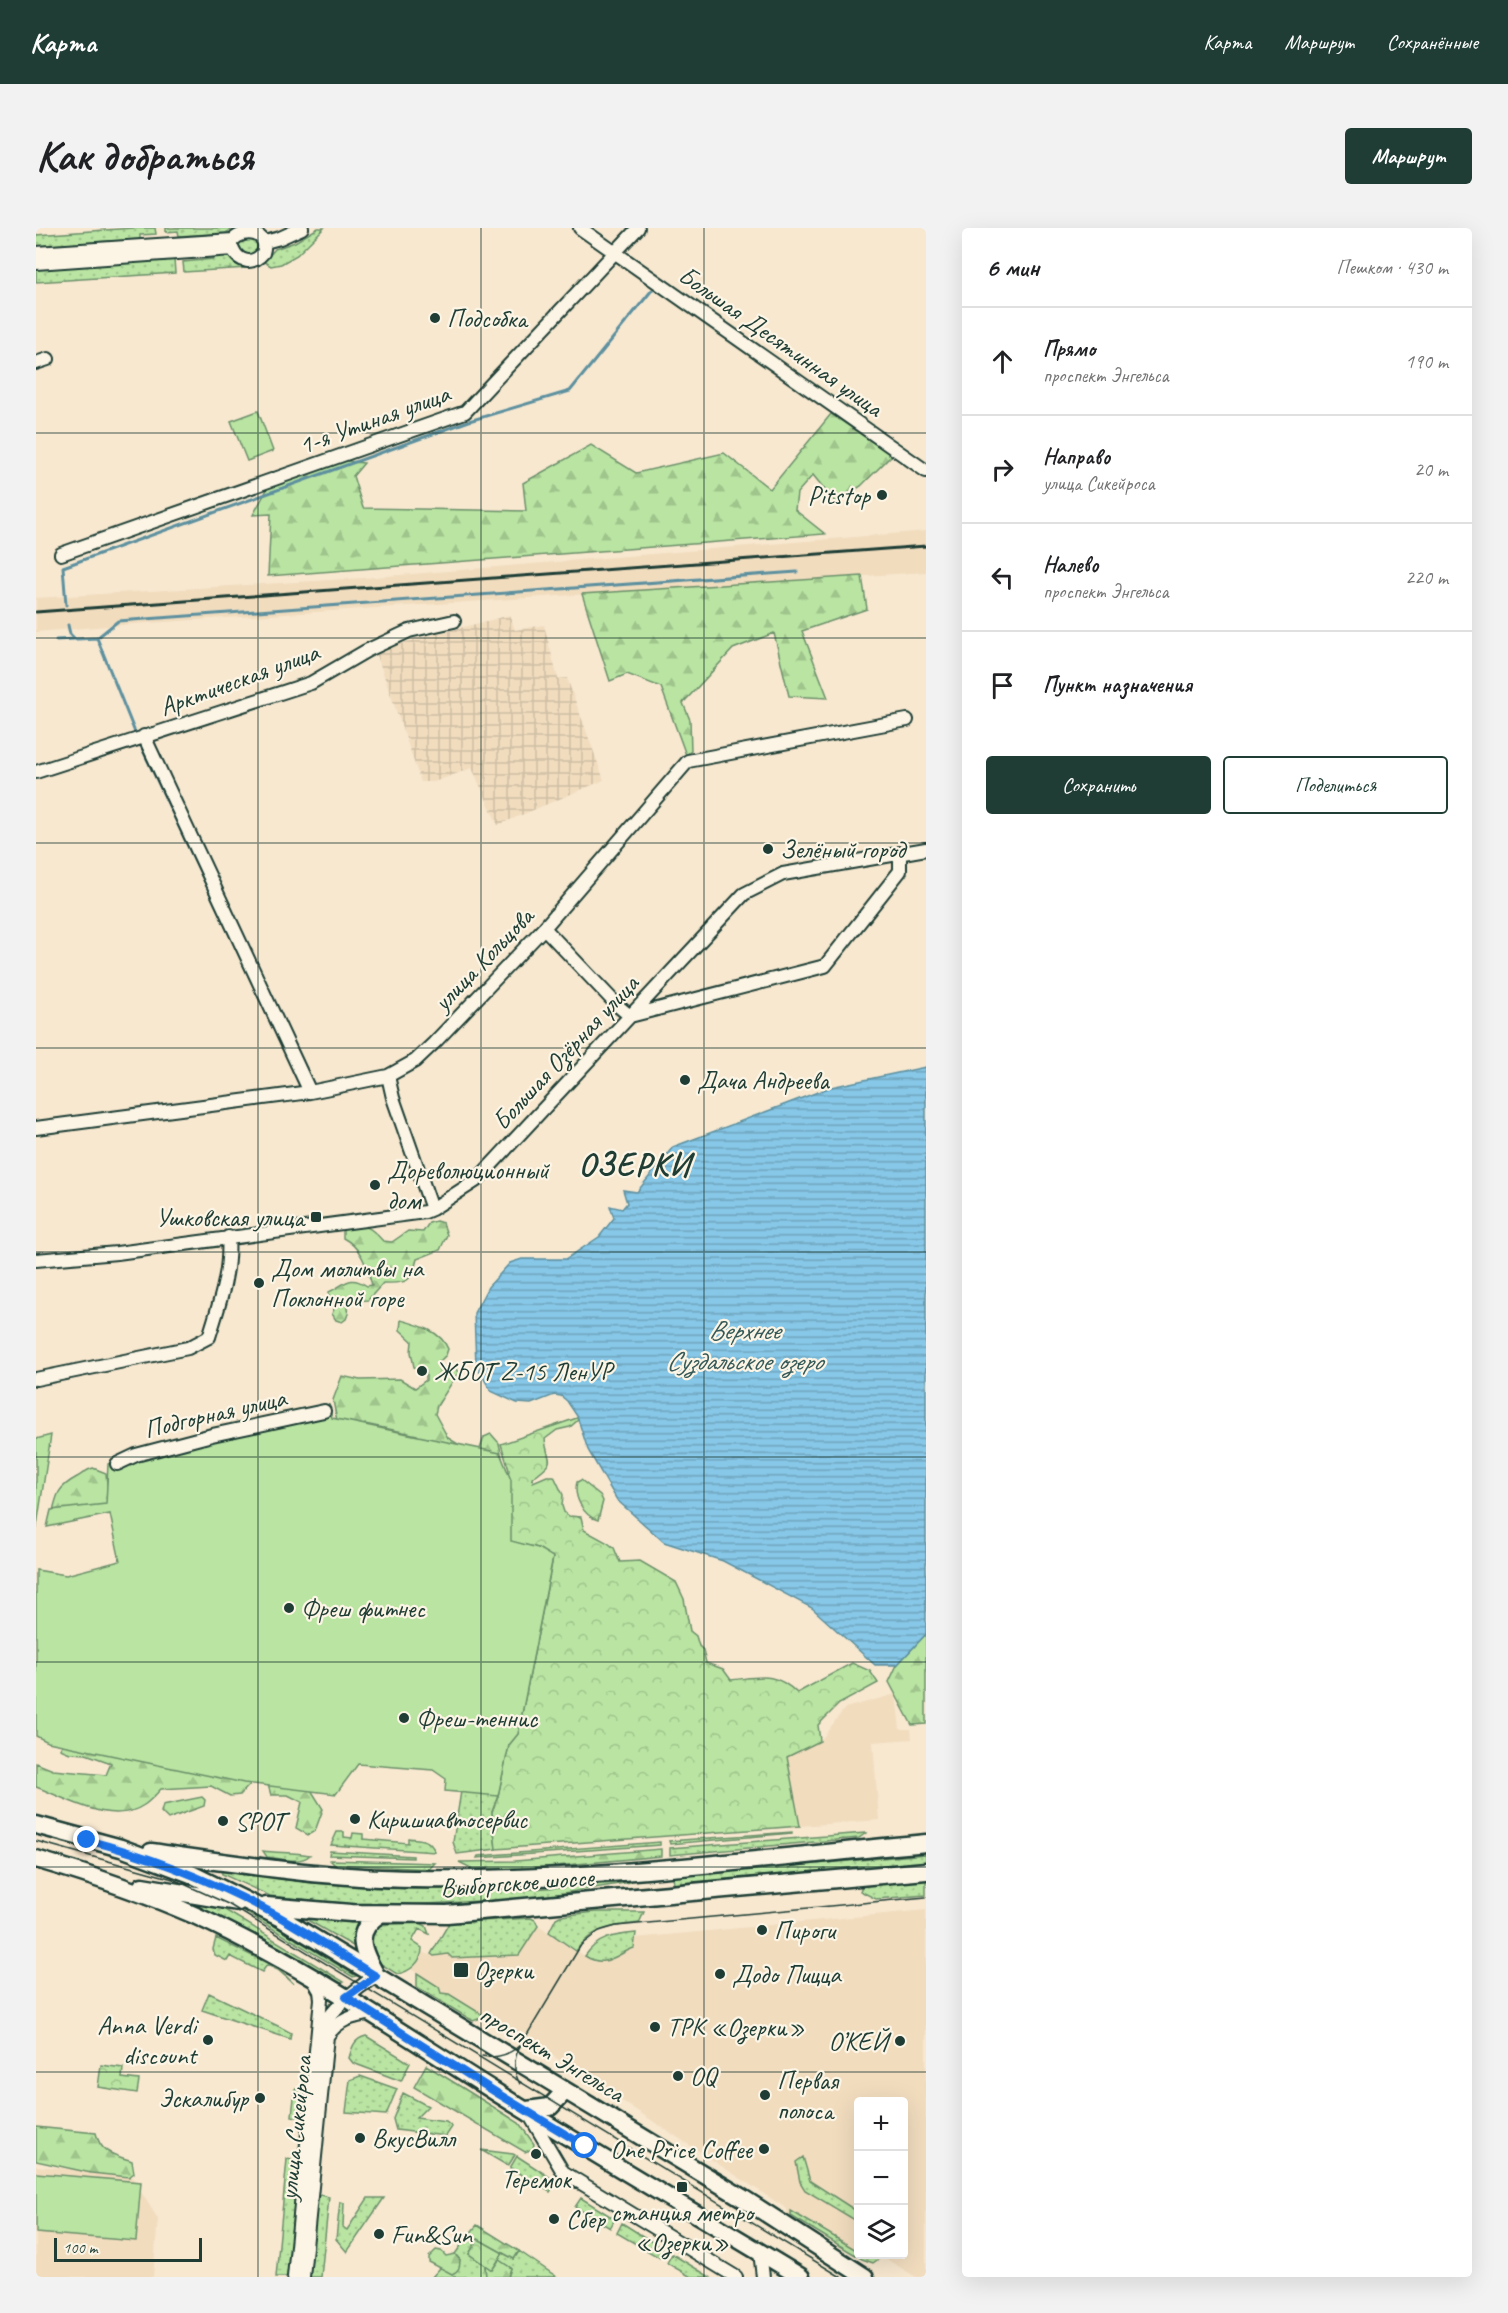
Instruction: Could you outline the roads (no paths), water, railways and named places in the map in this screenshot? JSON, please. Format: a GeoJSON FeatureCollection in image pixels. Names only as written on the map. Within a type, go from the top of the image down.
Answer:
{"type":"FeatureCollection","features":[{"type":"Feature","properties":{"kind":"main road","name":"проспект Энгельса"},"geometry":{"type":"LineString","coordinates":[[36,1825],[121,1848],[191,1874],[279,1917],[741,2197],[865,2277]]}},
{"type":"Feature","properties":{"kind":"main road","name":"Выборгское шоссе"},"geometry":{"type":"LineString","coordinates":[[121,1848],[289,1870],[391,1878],[502,1879],[637,1870],[926,1843]]}},
{"type":"Feature","properties":{"kind":"main road"},"geometry":{"type":"LineString","coordinates":[[36,1859],[112,1881],[217,1926],[259,1947],[373,2013],[801,2277]]}},
{"type":"Feature","properties":{"kind":"main road"},"geometry":{"type":"LineString","coordinates":[[637,1870],[646,1877],[647,1883],[646,1890],[638,1898]]}},
{"type":"Feature","properties":{"kind":"main road","name":"Выборгское шоссе"},"geometry":{"type":"LineString","coordinates":[[112,1881],[254,1904],[325,1912],[447,1914],[926,1871]]}},
{"type":"Feature","properties":{"kind":"main road"},"geometry":{"type":"LineString","coordinates":[[376,1976],[366,1959],[362,1940],[368,1923],[380,1914]]}},
{"type":"Feature","properties":{"kind":"main road"},"geometry":{"type":"LineString","coordinates":[[527,2110],[550,2107],[565,2091]]}},
{"type":"Feature","properties":{"kind":"street"},"geometry":{"type":"LineString","coordinates":[[265,242],[302,228]]}},
{"type":"Feature","properties":{"kind":"street","name":"Большая Десятинная улица"},"geometry":{"type":"LineString","coordinates":[[580,228],[926,471]]}},
{"type":"Feature","properties":{"kind":"street","name":"1-я Утиная улица"},"geometry":{"type":"LineString","coordinates":[[61,554],[465,412],[617,253],[638,228]]}},
{"type":"Feature","properties":{"kind":"street"},"geometry":{"type":"LineString","coordinates":[[250,229],[260,233],[265,242],[263,253],[249,261],[238,258],[233,244],[240,231],[250,229]]}},
{"type":"Feature","properties":{"kind":"street"},"geometry":{"type":"LineString","coordinates":[[36,253],[233,244]]}},
{"type":"Feature","properties":{"kind":"street"},"geometry":{"type":"LineString","coordinates":[[36,263],[233,244]]}},
{"type":"Feature","properties":{"kind":"street","name":"Арктическая улица"},"geometry":{"type":"LineString","coordinates":[[36,771],[311,683],[366,651],[409,631],[454,621]]}},
{"type":"Feature","properties":{"kind":"street","name":"улица Кольцова"},"geometry":{"type":"LineString","coordinates":[[36,1128],[310,1092],[388,1076],[415,1061],[544,928],[688,761],[907,720]]}},
{"type":"Feature","properties":{"kind":"street"},"geometry":{"type":"LineString","coordinates":[[144,736],[310,1092]]}},
{"type":"Feature","properties":{"kind":"street","name":"Большая Озёрная улица"},"geometry":{"type":"LineString","coordinates":[[36,1260],[117,1253],[411,1214],[432,1209],[477,1180],[744,894],[783,874],[926,849]]}},
{"type":"Feature","properties":{"kind":"street"},"geometry":{"type":"LineString","coordinates":[[544,928],[630,1016],[825,966],[900,872],[900,853]]}},
{"type":"Feature","properties":{"kind":"street"},"geometry":{"type":"LineString","coordinates":[[388,1076],[393,1098],[432,1209]]}},
{"type":"Feature","properties":{"kind":"street"},"geometry":{"type":"LineString","coordinates":[[36,1379],[188,1348],[209,1337],[223,1292],[229,1249],[228,1238]]}},
{"type":"Feature","properties":{"kind":"street","name":"Подгорная улица"},"geometry":{"type":"LineString","coordinates":[[117,1464],[146,1452],[324,1411]]}},
{"type":"Feature","properties":{"kind":"street","name":"улица Сикейроса"},"geometry":{"type":"LineString","coordinates":[[318,2033],[333,2010],[346,1997],[376,1976]]}},
{"type":"Feature","properties":{"kind":"street","name":"улица Сикейроса"},"geometry":{"type":"LineString","coordinates":[[294,2277],[321,1999],[320,1991],[312,1978]]}},
{"type":"Feature","properties":{"kind":"street","name":"улица Сикейроса"},"geometry":{"type":"LineString","coordinates":[[303,2277],[327,2036],[334,2026],[345,2019],[373,2013]]}},
{"type":"Feature","properties":{"kind":"street"},"geometry":{"type":"LineString","coordinates":[[527,2110],[563,2172],[736,2277]]}},
{"type":"Feature","properties":{"kind":"street"},"geometry":{"type":"LineString","coordinates":[[760,2252],[763,2277]]}},
{"type":"Feature","properties":{"kind":"water","name":"Верхнее Суздальское озеро"},"geometry":{"type":"Polygon","coordinates":[[[926,1067],[926,1634],[897,1665],[875,1665],[812,1608],[723,1561],[664,1542],[617,1500],[588,1450],[577,1416],[561,1396],[554,1395],[531,1404],[517,1403],[491,1391],[476,1365],[474,1313],[488,1287],[510,1263],[522,1259],[566,1259],[599,1237],[614,1218],[610,1206],[622,1209],[627,1203],[623,1190],[637,1192],[673,1147],[831,1087],[926,1067]]]}},
{"type":"Feature","properties":{"kind":"waterway"},"geometry":{"type":"LineString","coordinates":[[66,605],[63,567],[469,421],[570,391],[652,290]]}},
{"type":"Feature","properties":{"kind":"waterway"},"geometry":{"type":"LineString","coordinates":[[56,640],[97,638],[118,621],[797,572]]}},
{"type":"Feature","properties":{"kind":"waterway"},"geometry":{"type":"LineString","coordinates":[[68,625],[70,634],[74,638]]}},
{"type":"Feature","properties":{"kind":"waterway"},"geometry":{"type":"LineString","coordinates":[[97,638],[136,735]]}},
{"type":"Feature","properties":{"kind":"waterway"},"geometry":{"type":"LineString","coordinates":[[140,744],[272,1025]]}},
{"type":"Feature","properties":{"kind":"tram line"},"geometry":{"type":"LineString","coordinates":[[36,1841],[173,1879],[228,1904],[841,2277]]}},
{"type":"Feature","properties":{"kind":"tram line"},"geometry":{"type":"LineString","coordinates":[[520,2084],[515,2066],[519,2048],[581,1945],[599,1931],[616,1926],[926,1897]]}},
{"type":"Feature","properties":{"kind":"tram line"},"geometry":{"type":"LineString","coordinates":[[482,2056],[502,2055],[520,2045]]}},
{"type":"Feature","properties":{"kind":"railway"},"geometry":{"type":"LineString","coordinates":[[36,612],[926,546]]}},
{"type":"Feature","properties":{"kind":"place","name":"Подсобка"},"geometry":{"type":"Point","coordinates":[435,318]}},
{"type":"Feature","properties":{"kind":"place","name":"Pitstop"},"geometry":{"type":"Point","coordinates":[882,495]}},
{"type":"Feature","properties":{"kind":"place","name":"Зелёный город"},"geometry":{"type":"Point","coordinates":[768,849]}},
{"type":"Feature","properties":{"kind":"place","name":"Дача Андреева"},"geometry":{"type":"Point","coordinates":[685,1080]}},
{"type":"Feature","properties":{"kind":"place","name":"Дореволюционный дом"},"geometry":{"type":"Point","coordinates":[375,1185]}},
{"type":"Feature","properties":{"kind":"place","name":"Ушковская улица"},"geometry":{"type":"Point","coordinates":[316,1217]}},
{"type":"Feature","properties":{"kind":"place","name":"Дом молитвы на Поклонной горе"},"geometry":{"type":"Point","coordinates":[259,1283]}},
{"type":"Feature","properties":{"kind":"place","name":"ЖБОТ Z-15 ЛенУР"},"geometry":{"type":"Point","coordinates":[422,1371]}},
{"type":"Feature","properties":{"kind":"place","name":"Фреш фитнес"},"geometry":{"type":"Point","coordinates":[289,1608]}},
{"type":"Feature","properties":{"kind":"place","name":"Фреш-теннис"},"geometry":{"type":"Point","coordinates":[404,1718]}},
{"type":"Feature","properties":{"kind":"place","name":"Киришиавтосервис"},"geometry":{"type":"Point","coordinates":[355,1819]}},
{"type":"Feature","properties":{"kind":"place","name":"SPOT"},"geometry":{"type":"Point","coordinates":[223,1821]}},
{"type":"Feature","properties":{"kind":"place","name":"Пироги"},"geometry":{"type":"Point","coordinates":[762,1930]}},
{"type":"Feature","properties":{"kind":"place","name":"Озерки"},"geometry":{"type":"Point","coordinates":[461,1970]}},
{"type":"Feature","properties":{"kind":"place","name":"Додо Пицца"},"geometry":{"type":"Point","coordinates":[720,1974]}},
{"type":"Feature","properties":{"kind":"place","name":"ТРК «Озерки»"},"geometry":{"type":"Point","coordinates":[655,2027]}},
{"type":"Feature","properties":{"kind":"place","name":"Anna Verdi discount"},"geometry":{"type":"Point","coordinates":[208,2040]}},
{"type":"Feature","properties":{"kind":"place","name":"О’КЕЙ"},"geometry":{"type":"Point","coordinates":[900,2041]}},
{"type":"Feature","properties":{"kind":"place","name":"OQ"},"geometry":{"type":"Point","coordinates":[678,2076]}},
{"type":"Feature","properties":{"kind":"place","name":"Первая полоса"},"geometry":{"type":"Point","coordinates":[765,2095]}},
{"type":"Feature","properties":{"kind":"place","name":"Эскалибур"},"geometry":{"type":"Point","coordinates":[260,2098]}},
{"type":"Feature","properties":{"kind":"place","name":"ВкусВилл"},"geometry":{"type":"Point","coordinates":[360,2138]}},
{"type":"Feature","properties":{"kind":"place","name":"One Price Coffee"},"geometry":{"type":"Point","coordinates":[764,2149]}},
{"type":"Feature","properties":{"kind":"place","name":"Теремок"},"geometry":{"type":"Point","coordinates":[536,2154]}},
{"type":"Feature","properties":{"kind":"place","name":"станция метро «Озерки»"},"geometry":{"type":"Point","coordinates":[682,2187]}},
{"type":"Feature","properties":{"kind":"place","name":"Сбер"},"geometry":{"type":"Point","coordinates":[554,2219]}},
{"type":"Feature","properties":{"kind":"place","name":"Fun&Sun"},"geometry":{"type":"Point","coordinates":[379,2234]}},
{"type":"Feature","properties":{"kind":"district","name":"ОЗЕРКИ"},"geometry":{"type":"Point","coordinates":[635,1164]}}]}
